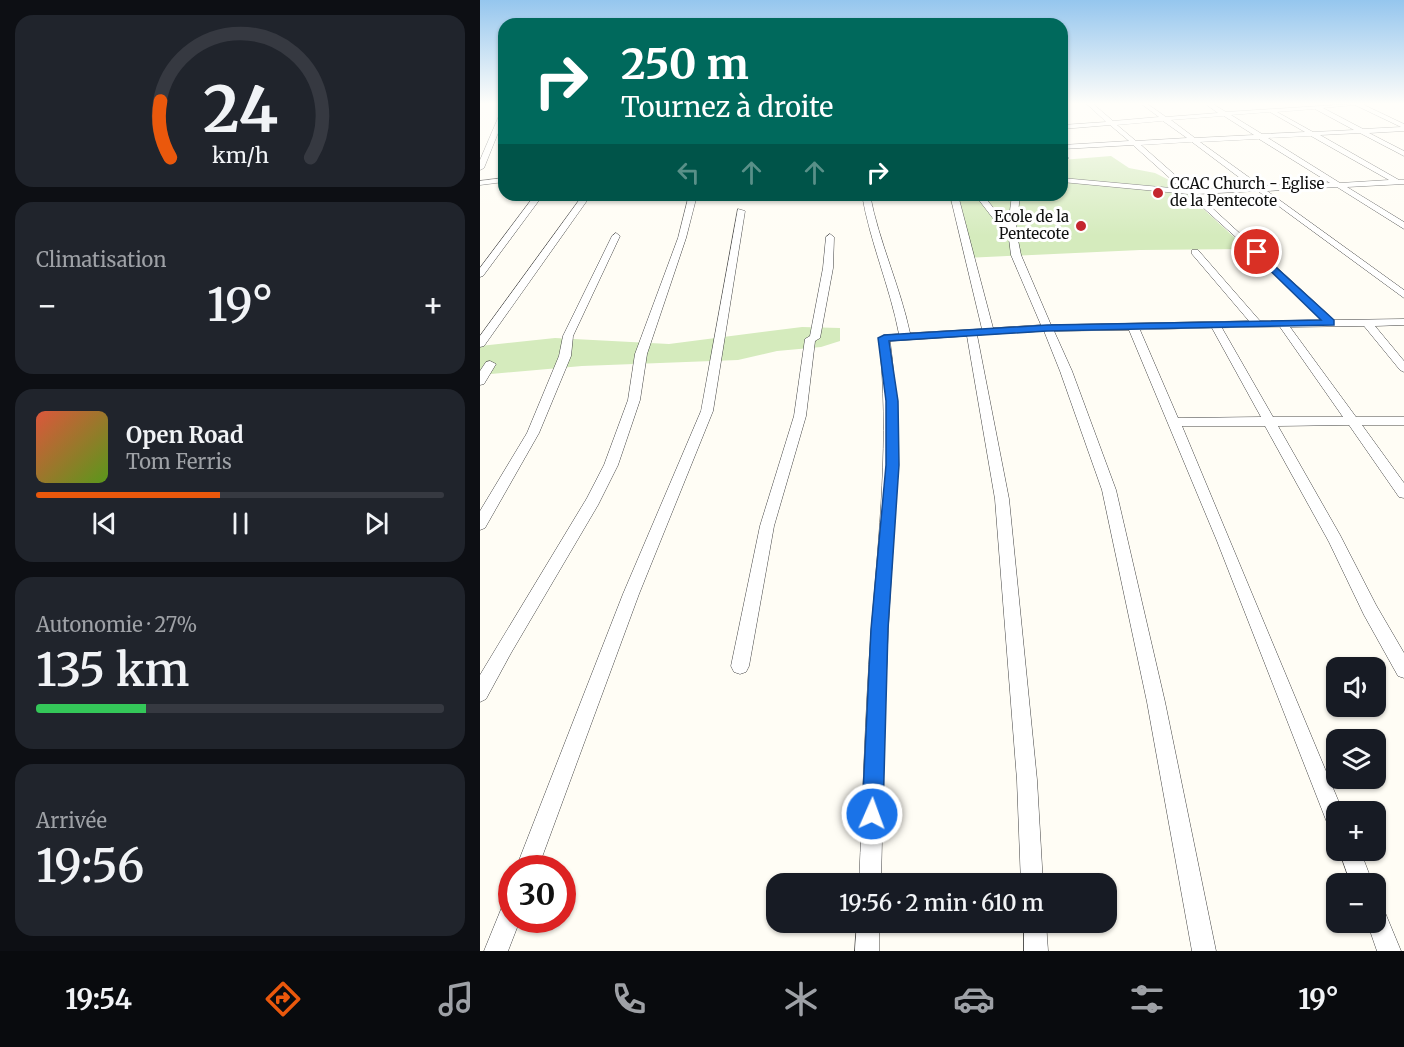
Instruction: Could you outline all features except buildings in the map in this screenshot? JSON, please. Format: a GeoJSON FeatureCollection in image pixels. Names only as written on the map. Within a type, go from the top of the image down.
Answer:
{"type":"FeatureCollection","features":[{"type":"Feature","properties":{"kind":"street"},"geometry":{"type":"LineString","coordinates":[[480,168],[489,147]]}},
{"type":"Feature","properties":{"kind":"street"},"geometry":{"type":"LineString","coordinates":[[1140,147],[1330,322]]}},
{"type":"Feature","properties":{"kind":"street"},"geometry":{"type":"LineString","coordinates":[[1202,147],[1404,295]]}},
{"type":"Feature","properties":{"kind":"street"},"geometry":{"type":"LineString","coordinates":[[1280,147],[1404,226]]}},
{"type":"Feature","properties":{"kind":"street"},"geometry":{"type":"LineString","coordinates":[[1336,147],[1402,183]]}},
{"type":"Feature","properties":{"kind":"street"},"geometry":{"type":"LineString","coordinates":[[480,183],[498,181]]}},
{"type":"Feature","properties":{"kind":"street"},"geometry":{"type":"LineString","coordinates":[[1068,181],[1190,192],[1402,183]]}},
{"type":"Feature","properties":{"kind":"street"},"geometry":{"type":"LineString","coordinates":[[480,274],[535,201]]}},
{"type":"Feature","properties":{"kind":"street"},"geometry":{"type":"LineString","coordinates":[[480,344],[583,201]]}},
{"type":"Feature","properties":{"kind":"street"},"geometry":{"type":"LineString","coordinates":[[480,693],[608,470],[634,400],[641,354],[661,302],[691,201]]}},
{"type":"Feature","properties":{"kind":"street"},"geometry":{"type":"LineString","coordinates":[[867,201],[879,252],[898,301],[905,336]]}},
{"type":"Feature","properties":{"kind":"street"},"geometry":{"type":"LineString","coordinates":[[956,201],[988,330]]}},
{"type":"Feature","properties":{"kind":"street"},"geometry":{"type":"LineString","coordinates":[[984,201],[1014,239]]}},
{"type":"Feature","properties":{"kind":"street"},"geometry":{"type":"LineString","coordinates":[[1015,201],[1014,239],[1020,265],[1066,371],[1108,490],[1131,583],[1156,702],[1204,951]]}},
{"type":"Feature","properties":{"kind":"street"},"geometry":{"type":"LineString","coordinates":[[531,855],[631,594],[707,411],[741,211]]}},
{"type":"Feature","properties":{"kind":"street"},"geometry":{"type":"LineString","coordinates":[[480,524],[533,433],[565,356],[568,336],[616,236]]}},
{"type":"Feature","properties":{"kind":"street"},"geometry":{"type":"LineString","coordinates":[[740,666],[767,526],[800,416],[812,339],[828,268],[830,237]]}},
{"type":"Feature","properties":{"kind":"street"},"geometry":{"type":"LineString","coordinates":[[1195,252],[1257,324]]}},
{"type":"Feature","properties":{"kind":"street"},"geometry":{"type":"LineString","coordinates":[[1366,322],[1404,368]]}},
{"type":"Feature","properties":{"kind":"street"},"geometry":{"type":"LineString","coordinates":[[870,873],[879,629],[892,465],[892,401],[884,338],[1047,328],[1404,322]]}},
{"type":"Feature","properties":{"kind":"street"},"geometry":{"type":"LineString","coordinates":[[1282,323],[1404,492]]}},
{"type":"Feature","properties":{"kind":"street"},"geometry":{"type":"LineString","coordinates":[[1215,325],[1335,539],[1370,610],[1404,670]]}},
{"type":"Feature","properties":{"kind":"street"},"geometry":{"type":"LineString","coordinates":[[1133,326],[1224,541],[1328,801]]}},
{"type":"Feature","properties":{"kind":"street"},"geometry":{"type":"LineString","coordinates":[[971,331],[1002,499],[1027,780],[1031,873]]}},
{"type":"Feature","properties":{"kind":"street"},"geometry":{"type":"LineString","coordinates":[[480,381],[490,364]]}},
{"type":"Feature","properties":{"kind":"street"},"geometry":{"type":"LineString","coordinates":[[1173,422],[1404,421]]}},
{"type":"Feature","properties":{"kind":"street"},"geometry":{"type":"LineString","coordinates":[[496,951],[503,933]]}},
{"type":"Feature","properties":{"kind":"street"},"geometry":{"type":"LineString","coordinates":[[867,951],[868,933]]}},
{"type":"Feature","properties":{"kind":"street"},"geometry":{"type":"LineString","coordinates":[[1035,933],[1036,951]]}},
{"type":"Feature","properties":{"kind":"street"},"geometry":{"type":"LineString","coordinates":[[1382,933],[1389,951]]}},
{"type":"Feature","properties":{"kind":"green space"},"geometry":{"type":"Polygon","coordinates":[[[1111,156],[1129,168],[1155,173],[1175,183],[1247,249],[1140,250],[965,258],[954,209],[950,201],[1068,201],[1068,160],[1111,156]]]}},
{"type":"Feature","properties":{"kind":"green space"},"geometry":{"type":"Polygon","coordinates":[[[802,327],[840,328],[840,341],[821,347],[777,351],[738,360],[582,366],[480,375],[480,346],[555,338],[669,344],[802,327]]]}},
{"type":"Feature","properties":{"kind":"place","name":"CCAC Church - Eglise de la Pentecote"},"geometry":{"type":"Point","coordinates":[1158,193]}},
{"type":"Feature","properties":{"kind":"place","name":"Ecole de la Pentecote"},"geometry":{"type":"Point","coordinates":[1081,226]}},
{"type":"Feature","properties":{"kind":"route"},"geometry":{"type":"LineString","coordinates":[[872,814],[879,629],[892,465],[892,401],[884,338],[988,330],[1330,322],[1257,252]]}}]}
